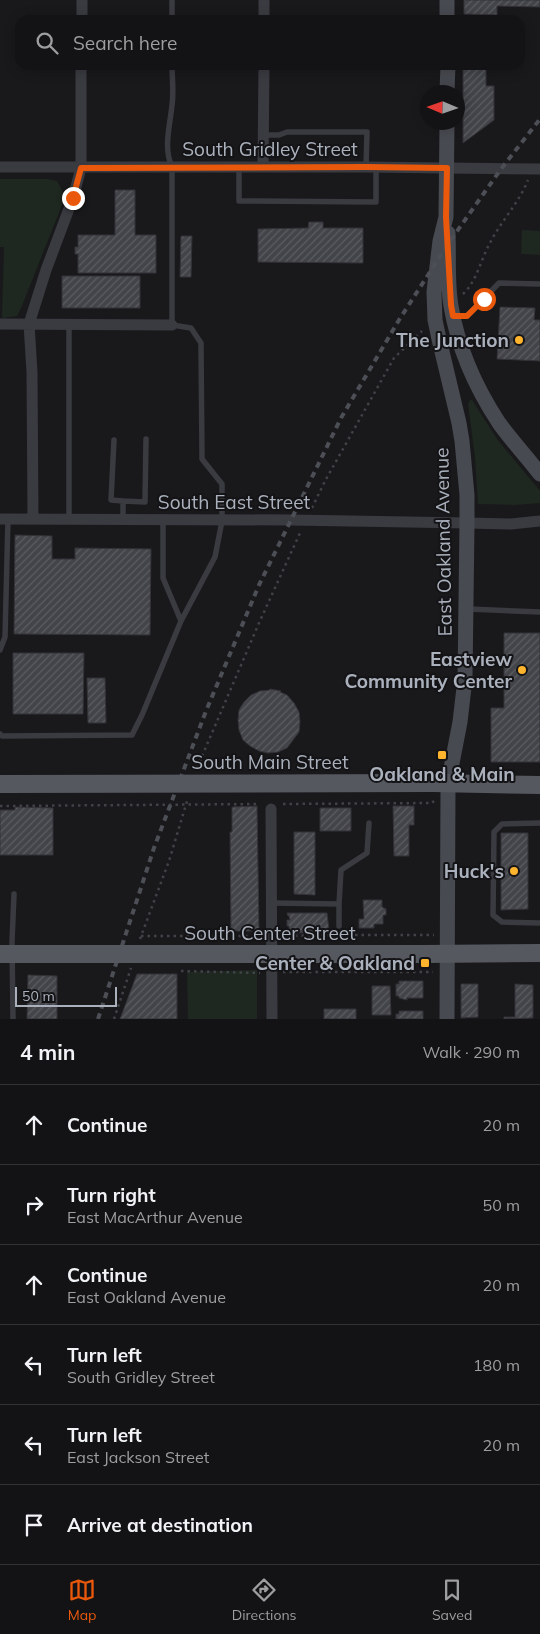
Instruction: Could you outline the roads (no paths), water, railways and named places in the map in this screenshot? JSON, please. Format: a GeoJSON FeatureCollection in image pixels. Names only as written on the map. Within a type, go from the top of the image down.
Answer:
{"type":"FeatureCollection","features":[{"type":"Feature","properties":{"kind":"main road"},"geometry":{"type":"LineString","coordinates":[[447,0],[448,15]]}},
{"type":"Feature","properties":{"kind":"main road"},"geometry":{"type":"LineString","coordinates":[[448,70],[448,85]]}},
{"type":"Feature","properties":{"kind":"main road","name":"East Oakland Avenue"},"geometry":{"type":"LineString","coordinates":[[447,130],[446,217],[435,270],[435,320],[459,423],[467,524],[465,679],[460,722],[439,788],[448,954],[448,1019]]}},
{"type":"Feature","properties":{"kind":"main road"},"geometry":{"type":"LineString","coordinates":[[446,217],[452,311],[467,362],[500,424],[540,474]]}},
{"type":"Feature","properties":{"kind":"main road","name":"South Main Street"},"geometry":{"type":"LineString","coordinates":[[0,784],[439,788],[540,785]]}},
{"type":"Feature","properties":{"kind":"main road","name":"South Center Street"},"geometry":{"type":"LineString","coordinates":[[0,954],[540,953]]}},
{"type":"Feature","properties":{"kind":"street"},"geometry":{"type":"LineString","coordinates":[[82,0],[82,15]]}},
{"type":"Feature","properties":{"kind":"street"},"geometry":{"type":"LineString","coordinates":[[264,0],[264,15]]}},
{"type":"Feature","properties":{"kind":"street"},"geometry":{"type":"LineString","coordinates":[[33,520],[32,372],[29,324],[46,270],[73,198],[81,168],[81,70]]}},
{"type":"Feature","properties":{"kind":"street"},"geometry":{"type":"LineString","coordinates":[[263,167],[264,70]]}},
{"type":"Feature","properties":{"kind":"street","name":"South Gridley Street"},"geometry":{"type":"LineString","coordinates":[[0,167],[536,169]]}},
{"type":"Feature","properties":{"kind":"street"},"geometry":{"type":"LineString","coordinates":[[0,324],[172,325]]}},
{"type":"Feature","properties":{"kind":"street","name":"South East Street"},"geometry":{"type":"LineString","coordinates":[[4,519],[306,520],[467,524],[511,524],[540,521]]}},
{"type":"Feature","properties":{"kind":"street"},"geometry":{"type":"LineString","coordinates":[[271,806],[272,1019]]}},
{"type":"Feature","properties":{"kind":"lane"},"geometry":{"type":"LineString","coordinates":[[172,0],[172,15]]}},
{"type":"Feature","properties":{"kind":"lane"},"geometry":{"type":"LineString","coordinates":[[0,734],[2,736],[132,735],[181,621],[215,557],[222,520],[222,484],[202,459],[201,343],[191,328],[172,325],[172,167],[167,157],[172,104],[172,70]]}},
{"type":"Feature","properties":{"kind":"lane"},"geometry":{"type":"LineString","coordinates":[[239,167],[239,201],[376,202],[366,132],[287,132],[279,135],[264,135]]}},
{"type":"Feature","properties":{"kind":"lane"},"geometry":{"type":"LineString","coordinates":[[452,311],[467,316],[499,284],[540,284]]}},
{"type":"Feature","properties":{"kind":"lane"},"geometry":{"type":"LineString","coordinates":[[69,324],[69,519]]}},
{"type":"Feature","properties":{"kind":"lane"},"geometry":{"type":"LineString","coordinates":[[114,440],[111,500],[145,502],[146,439]]}},
{"type":"Feature","properties":{"kind":"lane"},"geometry":{"type":"LineString","coordinates":[[123,519],[124,501]]}},
{"type":"Feature","properties":{"kind":"lane"},"geometry":{"type":"LineString","coordinates":[[0,650],[3,637],[4,519]]}},
{"type":"Feature","properties":{"kind":"lane"},"geometry":{"type":"LineString","coordinates":[[163,520],[163,578],[181,621]]}},
{"type":"Feature","properties":{"kind":"lane"},"geometry":{"type":"LineString","coordinates":[[466,609],[540,612]]}},
{"type":"Feature","properties":{"kind":"lane"},"geometry":{"type":"LineString","coordinates":[[339,926],[341,870],[367,853],[369,823]]}},
{"type":"Feature","properties":{"kind":"lane"},"geometry":{"type":"LineString","coordinates":[[540,823],[502,824],[494,832],[493,915],[502,922],[540,923]]}},
{"type":"Feature","properties":{"kind":"lane"},"geometry":{"type":"LineString","coordinates":[[13,1019],[12,942],[14,894]]}},
{"type":"Feature","properties":{"kind":"lane"},"geometry":{"type":"LineString","coordinates":[[271,904],[339,904]]}},
{"type":"Feature","properties":{"kind":"railway"},"geometry":{"type":"LineString","coordinates":[[98,1019],[154,848],[206,711],[259,585],[341,418],[399,320],[448,244],[501,169],[540,119]]}},
{"type":"Feature","properties":{"kind":"place","name":"The Junction"},"geometry":{"type":"Point","coordinates":[519,340]}},
{"type":"Feature","properties":{"kind":"place","name":"Eastview Community Center"},"geometry":{"type":"Point","coordinates":[522,670]}},
{"type":"Feature","properties":{"kind":"place","name":"Oakland & Main"},"geometry":{"type":"Point","coordinates":[442,755]}},
{"type":"Feature","properties":{"kind":"place","name":"Huck's"},"geometry":{"type":"Point","coordinates":[514,871]}},
{"type":"Feature","properties":{"kind":"place","name":"Center & Oakland"},"geometry":{"type":"Point","coordinates":[425,963]}}]}
